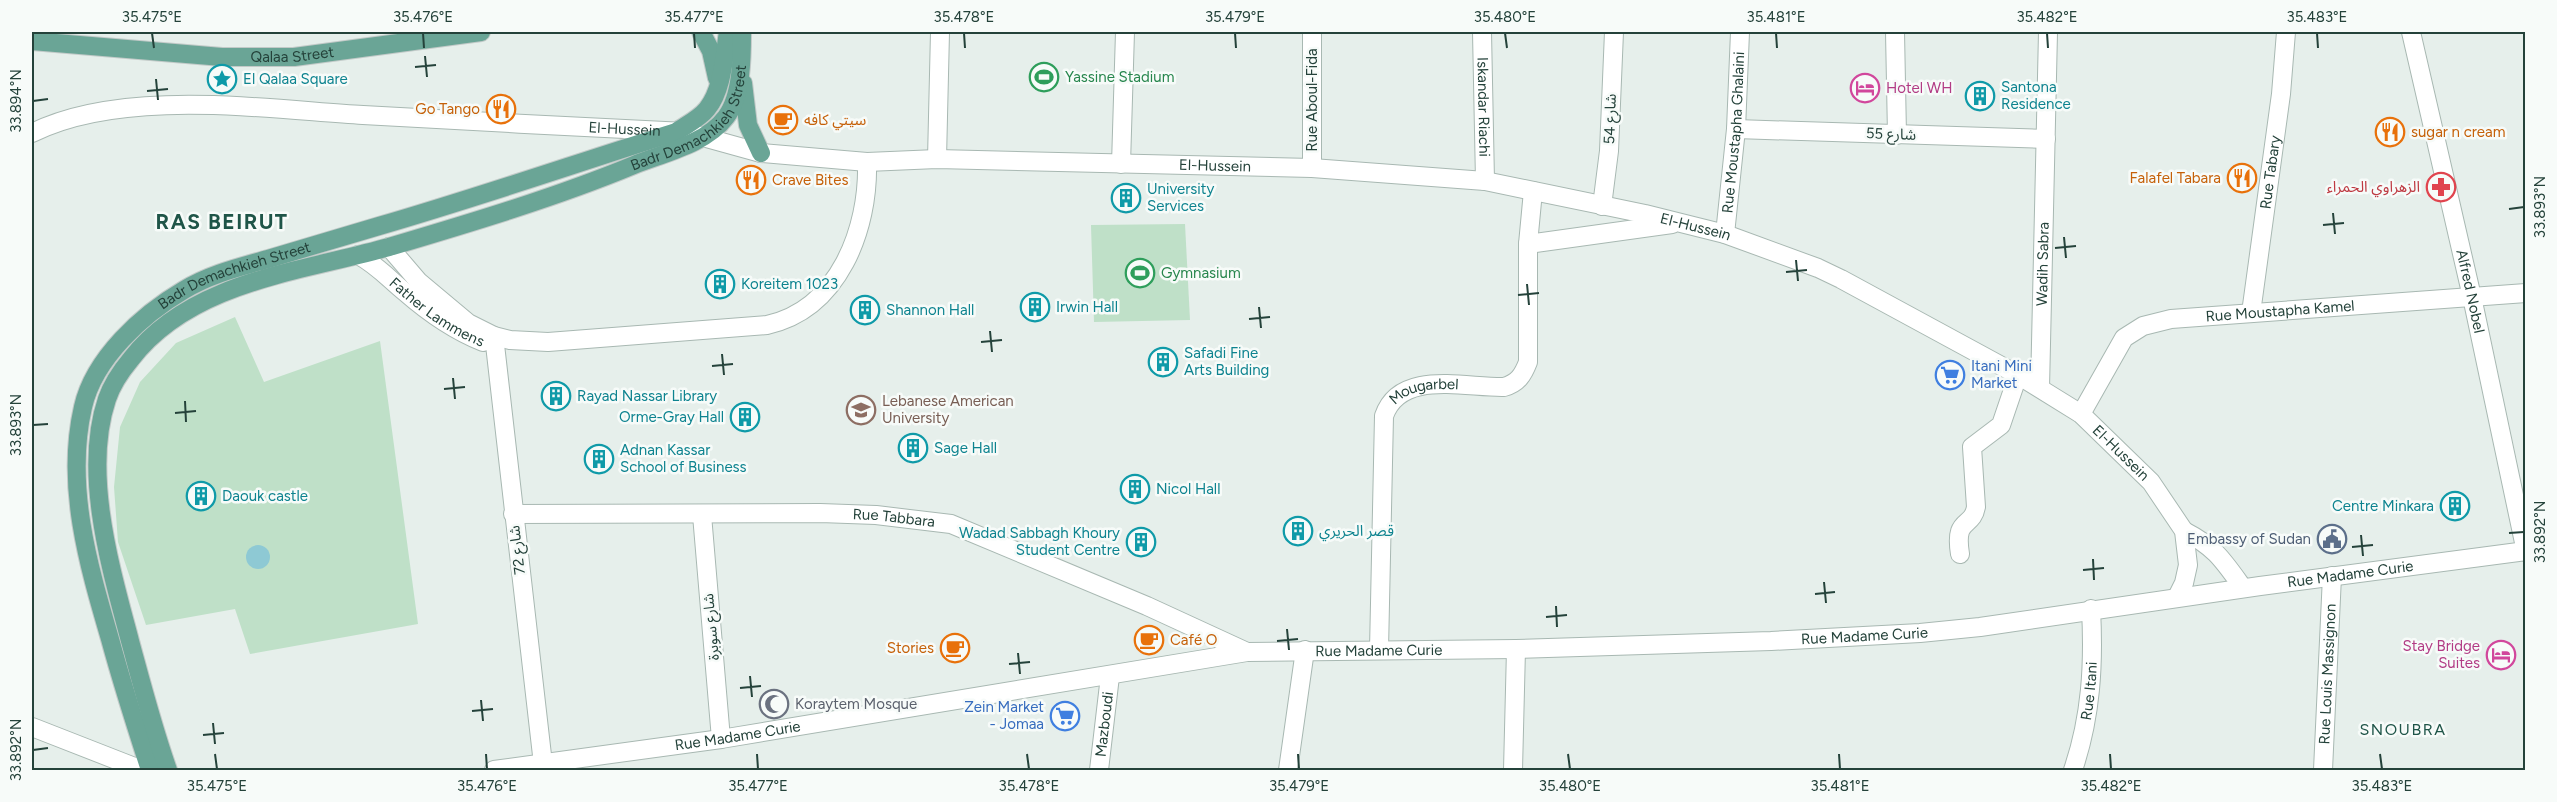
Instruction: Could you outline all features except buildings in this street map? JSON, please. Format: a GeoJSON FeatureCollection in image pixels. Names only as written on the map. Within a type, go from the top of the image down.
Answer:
{"type":"FeatureCollection","features":[{"type":"Feature","properties":{"kind":"main road","name":"Qalaa Street"},"geometry":{"type":"LineString","coordinates":[[32,41],[222,57],[294,57],[395,38],[481,32]]}},
{"type":"Feature","properties":{"kind":"main road"},"geometry":{"type":"LineString","coordinates":[[701,32],[711,51],[718,84]]}},
{"type":"Feature","properties":{"kind":"main road","name":"Badr Demachkieh Street"},"geometry":{"type":"LineString","coordinates":[[150,771],[92,578],[79,512],[76,479],[77,442],[83,404],[97,374],[118,344],[150,313],[185,289],[220,273],[403,220],[676,132],[706,111],[718,84],[728,32]]}},
{"type":"Feature","properties":{"kind":"main road","name":"Badr Demachkieh Street"},"geometry":{"type":"LineString","coordinates":[[168,771],[142,687],[106,547],[100,510],[99,445],[106,401],[112,386],[135,353],[161,329],[196,305],[269,277],[389,247],[598,180],[704,137],[725,118],[729,111],[742,62],[742,32]]}},
{"type":"Feature","properties":{"kind":"main road"},"geometry":{"type":"LineString","coordinates":[[742,62],[747,118],[753,138],[761,153]]}},
{"type":"Feature","properties":{"kind":"street"},"geometry":{"type":"LineString","coordinates":[[937,159],[940,32]]}},
{"type":"Feature","properties":{"kind":"street"},"geometry":{"type":"LineString","coordinates":[[1121,164],[1125,32]]}},
{"type":"Feature","properties":{"kind":"street","name":"Rue Aboul-Fida"},"geometry":{"type":"LineString","coordinates":[[1312,32],[1312,168]]}},
{"type":"Feature","properties":{"kind":"street","name":"Iskandar Riachi"},"geometry":{"type":"LineString","coordinates":[[1482,32],[1485,181]]}},
{"type":"Feature","properties":{"kind":"street","name":"شارع 54"},"geometry":{"type":"LineString","coordinates":[[1602,206],[1609,151],[1614,32]]}},
{"type":"Feature","properties":{"kind":"street","name":"Rue Moustapha Ghalaini"},"geometry":{"type":"LineString","coordinates":[[1725,234],[1736,129],[1740,32]]}},
{"type":"Feature","properties":{"kind":"street"},"geometry":{"type":"LineString","coordinates":[[1895,32],[1897,135]]}},
{"type":"Feature","properties":{"kind":"street","name":"Wadih Sabra"},"geometry":{"type":"LineString","coordinates":[[2040,388],[2048,32]]}},
{"type":"Feature","properties":{"kind":"street","name":"Rue Tabary"},"geometry":{"type":"LineString","coordinates":[[2251,313],[2281,94],[2286,32]]}},
{"type":"Feature","properties":{"kind":"street","name":"Alfred Nobel"},"geometry":{"type":"LineString","coordinates":[[2411,32],[2472,297],[2526,551]]}},
{"type":"Feature","properties":{"kind":"street","name":"El-Hussein"},"geometry":{"type":"LineString","coordinates":[[32,133],[49,124],[78,115],[134,107],[202,106],[676,132],[704,137],[761,153],[867,162],[937,159],[1312,168],[1485,181],[1682,222],[1725,234],[1826,272],[2018,375],[2081,414],[2151,482],[2184,531],[2188,548],[2188,565],[2184,583],[2177,597]]}},
{"type":"Feature","properties":{"kind":"street","name":"شارع 55"},"geometry":{"type":"LineString","coordinates":[[1736,129],[2046,139]]}},
{"type":"Feature","properties":{"kind":"street","name":"Father Lammens"},"geometry":{"type":"LineString","coordinates":[[358,255],[373,263],[403,291],[456,331],[528,353],[569,349],[667,332],[767,325],[786,320],[810,305],[823,293],[845,264],[854,245],[865,206],[867,162]]}},
{"type":"Feature","properties":{"kind":"street","name":"Mougarbel"},"geometry":{"type":"LineString","coordinates":[[1379,650],[1383,430],[1388,404],[1395,396],[1406,390],[1433,384],[1504,387],[1519,380],[1528,362],[1528,244],[1533,191]]}},
{"type":"Feature","properties":{"kind":"street"},"geometry":{"type":"LineString","coordinates":[[1528,244],[1682,222]]}},
{"type":"Feature","properties":{"kind":"street","name":"Father Lammens"},"geometry":{"type":"LineString","coordinates":[[389,247],[405,268],[437,297],[494,341]]}},
{"type":"Feature","properties":{"kind":"street","name":"Rue Moustapha Kamel"},"geometry":{"type":"LineString","coordinates":[[2081,414],[2115,349],[2133,331],[2152,322],[2526,293]]}},
{"type":"Feature","properties":{"kind":"street","name":"شارع 72"},"geometry":{"type":"LineString","coordinates":[[494,341],[543,764]]}},
{"type":"Feature","properties":{"kind":"street"},"geometry":{"type":"LineString","coordinates":[[1960,554],[1958,537],[1960,527],[1976,510],[1972,447],[2001,425],[2018,375]]}},
{"type":"Feature","properties":{"kind":"street","name":"Rue Tabbara"},"geometry":{"type":"LineString","coordinates":[[513,514],[876,515],[951,524],[1126,597],[1247,652]]}},
{"type":"Feature","properties":{"kind":"street","name":"شارع سوبرة"},"geometry":{"type":"LineString","coordinates":[[702,515],[721,740]]}},
{"type":"Feature","properties":{"kind":"street"},"geometry":{"type":"LineString","coordinates":[[2184,531],[2207,543],[2219,554],[2243,588]]}},
{"type":"Feature","properties":{"kind":"street","name":"Rue Madame Curie"},"geometry":{"type":"LineString","coordinates":[[494,771],[721,740],[1247,652],[1516,649],[1771,641],[1920,633],[1980,627],[2177,597],[2526,551]]}},
{"type":"Feature","properties":{"kind":"street","name":"Rue Louis Massignon"},"geometry":{"type":"LineString","coordinates":[[2323,771],[2332,576]]}},
{"type":"Feature","properties":{"kind":"street","name":"Rue Itani"},"geometry":{"type":"LineString","coordinates":[[2073,771],[2086,729],[2093,661],[2091,609]]}},
{"type":"Feature","properties":{"kind":"street"},"geometry":{"type":"LineString","coordinates":[[1513,771],[1516,649]]}},
{"type":"Feature","properties":{"kind":"street"},"geometry":{"type":"LineString","coordinates":[[1288,771],[1305,650]]}},
{"type":"Feature","properties":{"kind":"street","name":"Mazboudi"},"geometry":{"type":"LineString","coordinates":[[1099,771],[1110,676]]}},
{"type":"Feature","properties":{"kind":"street"},"geometry":{"type":"LineString","coordinates":[[32,727],[142,771]]}},
{"type":"Feature","properties":{"kind":"green space","name":"Yassine Stadium"},"geometry":{"type":"Polygon","coordinates":[[[1036,65],[1053,65],[1052,90],[1035,90],[1036,65]]]}},
{"type":"Feature","properties":{"kind":"green space","name":"Gymnasium"},"geometry":{"type":"Polygon","coordinates":[[[1185,224],[1190,320],[1094,322],[1091,225],[1185,224]]]}},
{"type":"Feature","properties":{"kind":"green space"},"geometry":{"type":"Polygon","coordinates":[[[235,317],[264,382],[380,341],[418,624],[250,654],[235,609],[146,625],[118,542],[114,487],[120,427],[140,382],[176,343],[235,317]]]}},
{"type":"Feature","properties":{"kind":"water"},"geometry":{"type":"Polygon","coordinates":[[[258,545],[267,548],[270,557],[267,566],[258,569],[249,566],[246,557],[249,548],[258,545]]]}},
{"type":"Feature","properties":{"kind":"place","name":"Yassine Stadium"},"geometry":{"type":"Point","coordinates":[1044,77]}},
{"type":"Feature","properties":{"kind":"place","name":"El Qalaa Square"},"geometry":{"type":"Point","coordinates":[222,79]}},
{"type":"Feature","properties":{"kind":"place","name":"Hotel WH"},"geometry":{"type":"Point","coordinates":[1865,88]}},
{"type":"Feature","properties":{"kind":"place","name":"Santona Residence"},"geometry":{"type":"Point","coordinates":[1980,96]}},
{"type":"Feature","properties":{"kind":"place","name":"Go Tango"},"geometry":{"type":"Point","coordinates":[501,109]}},
{"type":"Feature","properties":{"kind":"place","name":"سيتي كافه"},"geometry":{"type":"Point","coordinates":[783,120]}},
{"type":"Feature","properties":{"kind":"place","name":"sugar n cream"},"geometry":{"type":"Point","coordinates":[2390,132]}},
{"type":"Feature","properties":{"kind":"place","name":"Falafel Tabara"},"geometry":{"type":"Point","coordinates":[2242,178]}},
{"type":"Feature","properties":{"kind":"place","name":"Crave Bites"},"geometry":{"type":"Point","coordinates":[751,180]}},
{"type":"Feature","properties":{"kind":"place","name":"الزهراوي الحمراء"},"geometry":{"type":"Point","coordinates":[2441,187]}},
{"type":"Feature","properties":{"kind":"place","name":"University Services"},"geometry":{"type":"Point","coordinates":[1126,198]}},
{"type":"Feature","properties":{"kind":"place","name":"Gymnasium"},"geometry":{"type":"Point","coordinates":[1140,273]}},
{"type":"Feature","properties":{"kind":"place","name":"Koreitem 1023"},"geometry":{"type":"Point","coordinates":[720,284]}},
{"type":"Feature","properties":{"kind":"place","name":"Irwin Hall"},"geometry":{"type":"Point","coordinates":[1035,307]}},
{"type":"Feature","properties":{"kind":"place","name":"Shannon Hall"},"geometry":{"type":"Point","coordinates":[865,310]}},
{"type":"Feature","properties":{"kind":"place","name":"Safadi Fine Arts Building"},"geometry":{"type":"Point","coordinates":[1163,362]}},
{"type":"Feature","properties":{"kind":"place","name":"Itani Mini Market"},"geometry":{"type":"Point","coordinates":[1950,375]}},
{"type":"Feature","properties":{"kind":"place","name":"Rayad Nassar Library"},"geometry":{"type":"Point","coordinates":[556,396]}},
{"type":"Feature","properties":{"kind":"place","name":"Lebanese American University"},"geometry":{"type":"Point","coordinates":[861,410]}},
{"type":"Feature","properties":{"kind":"place","name":"Orme-Gray Hall"},"geometry":{"type":"Point","coordinates":[745,417]}},
{"type":"Feature","properties":{"kind":"place","name":"Sage Hall"},"geometry":{"type":"Point","coordinates":[913,448]}},
{"type":"Feature","properties":{"kind":"place","name":"Adnan Kassar School of Business"},"geometry":{"type":"Point","coordinates":[599,459]}},
{"type":"Feature","properties":{"kind":"place","name":"Nicol Hall"},"geometry":{"type":"Point","coordinates":[1135,489]}},
{"type":"Feature","properties":{"kind":"place","name":"Daouk castle"},"geometry":{"type":"Point","coordinates":[201,496]}},
{"type":"Feature","properties":{"kind":"place","name":"Centre Minkara"},"geometry":{"type":"Point","coordinates":[2455,506]}},
{"type":"Feature","properties":{"kind":"place","name":"قصر الحريري"},"geometry":{"type":"Point","coordinates":[1298,531]}},
{"type":"Feature","properties":{"kind":"place","name":"Embassy of Sudan"},"geometry":{"type":"Point","coordinates":[2332,539]}},
{"type":"Feature","properties":{"kind":"place","name":"Wadad Sabbagh Khoury Student Centre"},"geometry":{"type":"Point","coordinates":[1141,542]}},
{"type":"Feature","properties":{"kind":"place","name":"Café O"},"geometry":{"type":"Point","coordinates":[1149,640]}},
{"type":"Feature","properties":{"kind":"place","name":"Stories"},"geometry":{"type":"Point","coordinates":[955,648]}},
{"type":"Feature","properties":{"kind":"place","name":"Stay Bridge Suites"},"geometry":{"type":"Point","coordinates":[2501,655]}},
{"type":"Feature","properties":{"kind":"place","name":"Koraytem Mosque"},"geometry":{"type":"Point","coordinates":[774,704]}},
{"type":"Feature","properties":{"kind":"place","name":"Zein Market - Jomaa"},"geometry":{"type":"Point","coordinates":[1065,716]}},
{"type":"Feature","properties":{"kind":"district","name":"RAS BEIRUT"},"geometry":{"type":"Point","coordinates":[222,222]}},
{"type":"Feature","properties":{"kind":"district","name":"SNOUBRA"},"geometry":{"type":"Point","coordinates":[2403,729]}}]}
